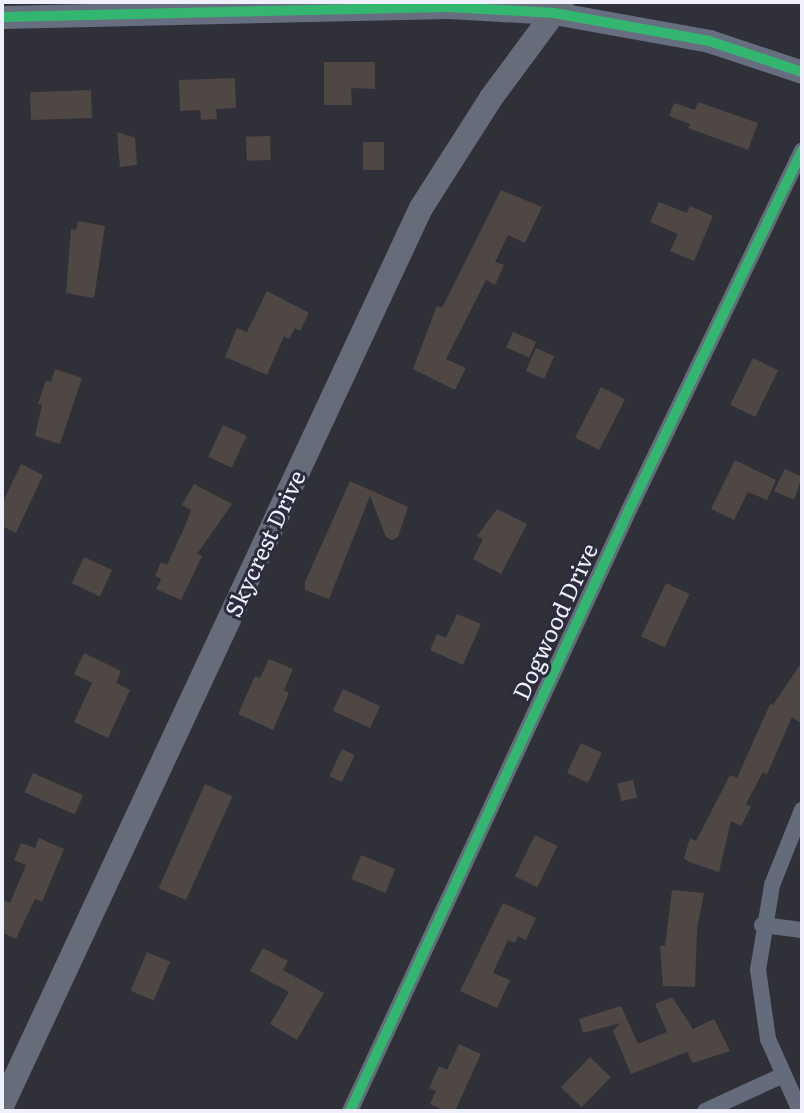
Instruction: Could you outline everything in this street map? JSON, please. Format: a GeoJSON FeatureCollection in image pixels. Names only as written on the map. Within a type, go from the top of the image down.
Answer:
{"type":"FeatureCollection","features":[{"type":"Feature","properties":{"kind":"main road","name":"Skycrest Drive"},"geometry":{"type":"LineString","coordinates":[[2,1106],[417,217],[491,98],[558,7]]}},
{"type":"Feature","properties":{"kind":"street"},"geometry":{"type":"LineString","coordinates":[[2,17],[124,6],[558,7],[709,41],[802,72]]}},
{"type":"Feature","properties":{"kind":"street","name":"Dogwood Drive"},"geometry":{"type":"LineString","coordinates":[[350,1111],[629,510],[802,151]]}},
{"type":"Feature","properties":{"kind":"street"},"geometry":{"type":"LineString","coordinates":[[800,1111],[781,1076],[768,1039],[758,970],[762,925],[772,885],[802,810]]}},
{"type":"Feature","properties":{"kind":"street"},"geometry":{"type":"LineString","coordinates":[[762,925],[802,930]]}},
{"type":"Feature","properties":{"kind":"street"},"geometry":{"type":"LineString","coordinates":[[705,1111],[781,1076]]}},
{"type":"Feature","properties":{"kind":"building"},"geometry":{"type":"Polygon","coordinates":[[[324,62],[375,62],[375,89],[351,88],[352,105],[324,105],[324,62]]]}},
{"type":"Feature","properties":{"kind":"building"},"geometry":{"type":"Polygon","coordinates":[[[235,78],[236,108],[216,109],[217,119],[201,120],[200,110],[180,111],[179,80],[235,78]]]}},
{"type":"Feature","properties":{"kind":"building"},"geometry":{"type":"Polygon","coordinates":[[[91,90],[92,118],[31,120],[30,92],[91,90]]]}},
{"type":"Feature","properties":{"kind":"building"},"geometry":{"type":"Polygon","coordinates":[[[698,102],[758,123],[748,150],[688,128],[690,124],[669,116],[674,103],[695,110],[698,102]]]}},
{"type":"Feature","properties":{"kind":"building"},"geometry":{"type":"Polygon","coordinates":[[[117,132],[135,138],[137,165],[120,167],[117,132]]]}},
{"type":"Feature","properties":{"kind":"building"},"geometry":{"type":"Polygon","coordinates":[[[270,136],[271,160],[247,161],[246,137],[270,136]]]}},
{"type":"Feature","properties":{"kind":"building"},"geometry":{"type":"Polygon","coordinates":[[[363,142],[384,142],[384,170],[363,170],[363,142]]]}},
{"type":"Feature","properties":{"kind":"building"},"geometry":{"type":"Polygon","coordinates":[[[501,190],[542,207],[525,243],[508,235],[495,262],[504,265],[495,285],[486,280],[446,359],[466,368],[455,390],[413,369],[437,306],[442,308],[501,190]]]}},
{"type":"Feature","properties":{"kind":"building"},"geometry":{"type":"Polygon","coordinates":[[[659,202],[687,213],[690,206],[713,216],[694,261],[670,251],[678,234],[650,222],[659,202]]]}},
{"type":"Feature","properties":{"kind":"building"},"geometry":{"type":"Polygon","coordinates":[[[78,221],[105,226],[94,298],[66,293],[71,229],[76,230],[78,221]]]}},
{"type":"Feature","properties":{"kind":"building"},"geometry":{"type":"Polygon","coordinates":[[[267,291],[309,313],[300,331],[295,328],[289,339],[284,336],[267,375],[225,357],[237,328],[247,332],[267,291]]]}},
{"type":"Feature","properties":{"kind":"building"},"geometry":{"type":"Polygon","coordinates":[[[513,332],[536,342],[529,357],[506,348],[513,332]]]}},
{"type":"Feature","properties":{"kind":"building"},"geometry":{"type":"Polygon","coordinates":[[[536,348],[554,356],[544,379],[526,371],[536,348]]]}},
{"type":"Feature","properties":{"kind":"building"},"geometry":{"type":"Polygon","coordinates":[[[753,358],[778,370],[755,417],[730,405],[753,358]]]}},
{"type":"Feature","properties":{"kind":"building"},"geometry":{"type":"Polygon","coordinates":[[[55,369],[82,378],[60,444],[35,436],[42,405],[38,404],[46,380],[51,382],[55,369]]]}},
{"type":"Feature","properties":{"kind":"building"},"geometry":{"type":"Polygon","coordinates":[[[601,387],[625,399],[599,450],[575,438],[601,387]]]}},
{"type":"Feature","properties":{"kind":"building"},"geometry":{"type":"Polygon","coordinates":[[[223,425],[247,436],[232,468],[208,457],[223,425]]]}},
{"type":"Feature","properties":{"kind":"building"},"geometry":{"type":"Polygon","coordinates":[[[735,460],[776,480],[767,500],[748,492],[734,520],[711,509],[735,460]]]}},
{"type":"Feature","properties":{"kind":"building"},"geometry":{"type":"Polygon","coordinates":[[[21,464],[43,475],[16,533],[2,526],[2,504],[21,464]]]}},
{"type":"Feature","properties":{"kind":"building"},"geometry":{"type":"Polygon","coordinates":[[[785,469],[802,477],[794,500],[774,491],[785,469]]]}},
{"type":"Feature","properties":{"kind":"building"},"geometry":{"type":"Polygon","coordinates":[[[350,481],[408,507],[398,537],[392,540],[386,537],[370,496],[329,599],[305,590],[305,582],[350,481]]]}},
{"type":"Feature","properties":{"kind":"building"},"geometry":{"type":"Polygon","coordinates":[[[194,484],[232,504],[197,554],[202,556],[181,600],[156,589],[161,579],[155,576],[161,562],[167,565],[185,526],[191,510],[182,505],[194,484]]]}},
{"type":"Feature","properties":{"kind":"building"},"geometry":{"type":"Polygon","coordinates":[[[497,509],[527,524],[501,574],[473,559],[483,539],[477,536],[497,509]]]}},
{"type":"Feature","properties":{"kind":"building"},"geometry":{"type":"Polygon","coordinates":[[[84,557],[112,570],[100,596],[72,583],[84,557]]]}},
{"type":"Feature","properties":{"kind":"building"},"geometry":{"type":"Polygon","coordinates":[[[666,583],[690,594],[665,647],[641,636],[666,583]]]}},
{"type":"Feature","properties":{"kind":"building"},"geometry":{"type":"Polygon","coordinates":[[[457,614],[481,624],[463,665],[430,650],[437,634],[446,638],[457,614]]]}},
{"type":"Feature","properties":{"kind":"building"},"geometry":{"type":"Polygon","coordinates":[[[84,653],[121,671],[116,683],[130,690],[108,738],[74,722],[92,683],[74,674],[84,653]]]}},
{"type":"Feature","properties":{"kind":"building"},"geometry":{"type":"Polygon","coordinates":[[[269,659],[293,669],[284,690],[289,693],[273,730],[238,714],[255,676],[260,678],[269,659]]]}},
{"type":"Feature","properties":{"kind":"building"},"geometry":{"type":"Polygon","coordinates":[[[802,662],[802,724],[792,717],[767,774],[763,772],[746,804],[751,807],[741,826],[731,821],[719,872],[689,862],[684,858],[690,838],[696,841],[730,775],[737,778],[770,704],[773,705],[802,662]]]}},
{"type":"Feature","properties":{"kind":"building"},"geometry":{"type":"Polygon","coordinates":[[[343,689],[380,706],[370,728],[333,711],[343,689]]]}},
{"type":"Feature","properties":{"kind":"building"},"geometry":{"type":"Polygon","coordinates":[[[581,743],[602,753],[588,783],[567,773],[581,743]]]}},
{"type":"Feature","properties":{"kind":"building"},"geometry":{"type":"Polygon","coordinates":[[[342,749],[355,755],[342,782],[329,776],[342,749]]]}},
{"type":"Feature","properties":{"kind":"building"},"geometry":{"type":"Polygon","coordinates":[[[33,773],[83,795],[75,815],[24,792],[33,773]]]}},
{"type":"Feature","properties":{"kind":"building"},"geometry":{"type":"Polygon","coordinates":[[[633,780],[637,798],[621,801],[617,784],[633,780]]]}},
{"type":"Feature","properties":{"kind":"building"},"geometry":{"type":"Polygon","coordinates":[[[205,784],[232,796],[186,900],[159,888],[205,784]]]}},
{"type":"Feature","properties":{"kind":"building"},"geometry":{"type":"Polygon","coordinates":[[[535,835],[557,846],[537,887],[515,876],[535,835]]]}},
{"type":"Feature","properties":{"kind":"building"},"geometry":{"type":"Polygon","coordinates":[[[39,838],[64,849],[42,902],[35,899],[16,939],[2,932],[2,899],[10,903],[26,865],[14,860],[21,843],[35,848],[39,838]]]}},
{"type":"Feature","properties":{"kind":"building"},"geometry":{"type":"Polygon","coordinates":[[[361,855],[395,869],[386,893],[351,879],[361,855]]]}},
{"type":"Feature","properties":{"kind":"building"},"geometry":{"type":"Polygon","coordinates":[[[672,890],[704,893],[697,929],[695,987],[663,986],[660,946],[665,946],[672,890]]]}},
{"type":"Feature","properties":{"kind":"building"},"geometry":{"type":"Polygon","coordinates":[[[503,903],[536,918],[526,940],[518,936],[515,943],[508,940],[493,973],[510,980],[497,1008],[460,991],[503,903]]]}},
{"type":"Feature","properties":{"kind":"building"},"geometry":{"type":"Polygon","coordinates":[[[263,948],[288,961],[283,970],[324,993],[297,1040],[270,1024],[289,992],[250,971],[263,948]]]}},
{"type":"Feature","properties":{"kind":"building"},"geometry":{"type":"Polygon","coordinates":[[[147,952],[170,962],[154,1000],[131,991],[147,952]]]}},
{"type":"Feature","properties":{"kind":"building"},"geometry":{"type":"Polygon","coordinates":[[[672,997],[693,1029],[714,1019],[730,1051],[693,1063],[687,1052],[631,1074],[613,1031],[621,1023],[583,1033],[579,1019],[621,1006],[638,1044],[667,1032],[655,1004],[672,997]]]}},
{"type":"Feature","properties":{"kind":"building"},"geometry":{"type":"Polygon","coordinates":[[[459,1044],[481,1054],[455,1111],[445,1111],[430,1104],[436,1091],[429,1088],[439,1066],[447,1070],[459,1044]]]}},
{"type":"Feature","properties":{"kind":"building"},"geometry":{"type":"Polygon","coordinates":[[[590,1057],[611,1077],[582,1107],[561,1087],[590,1057]]]}},
{"type":"Feature","properties":{"kind":"cycle path"},"geometry":{"type":"LineString","coordinates":[[2,17],[448,7],[554,13],[709,41],[802,72]]}},
{"type":"Feature","properties":{"kind":"cycle path"},"geometry":{"type":"LineString","coordinates":[[350,1111],[629,510],[802,151]]}}]}
